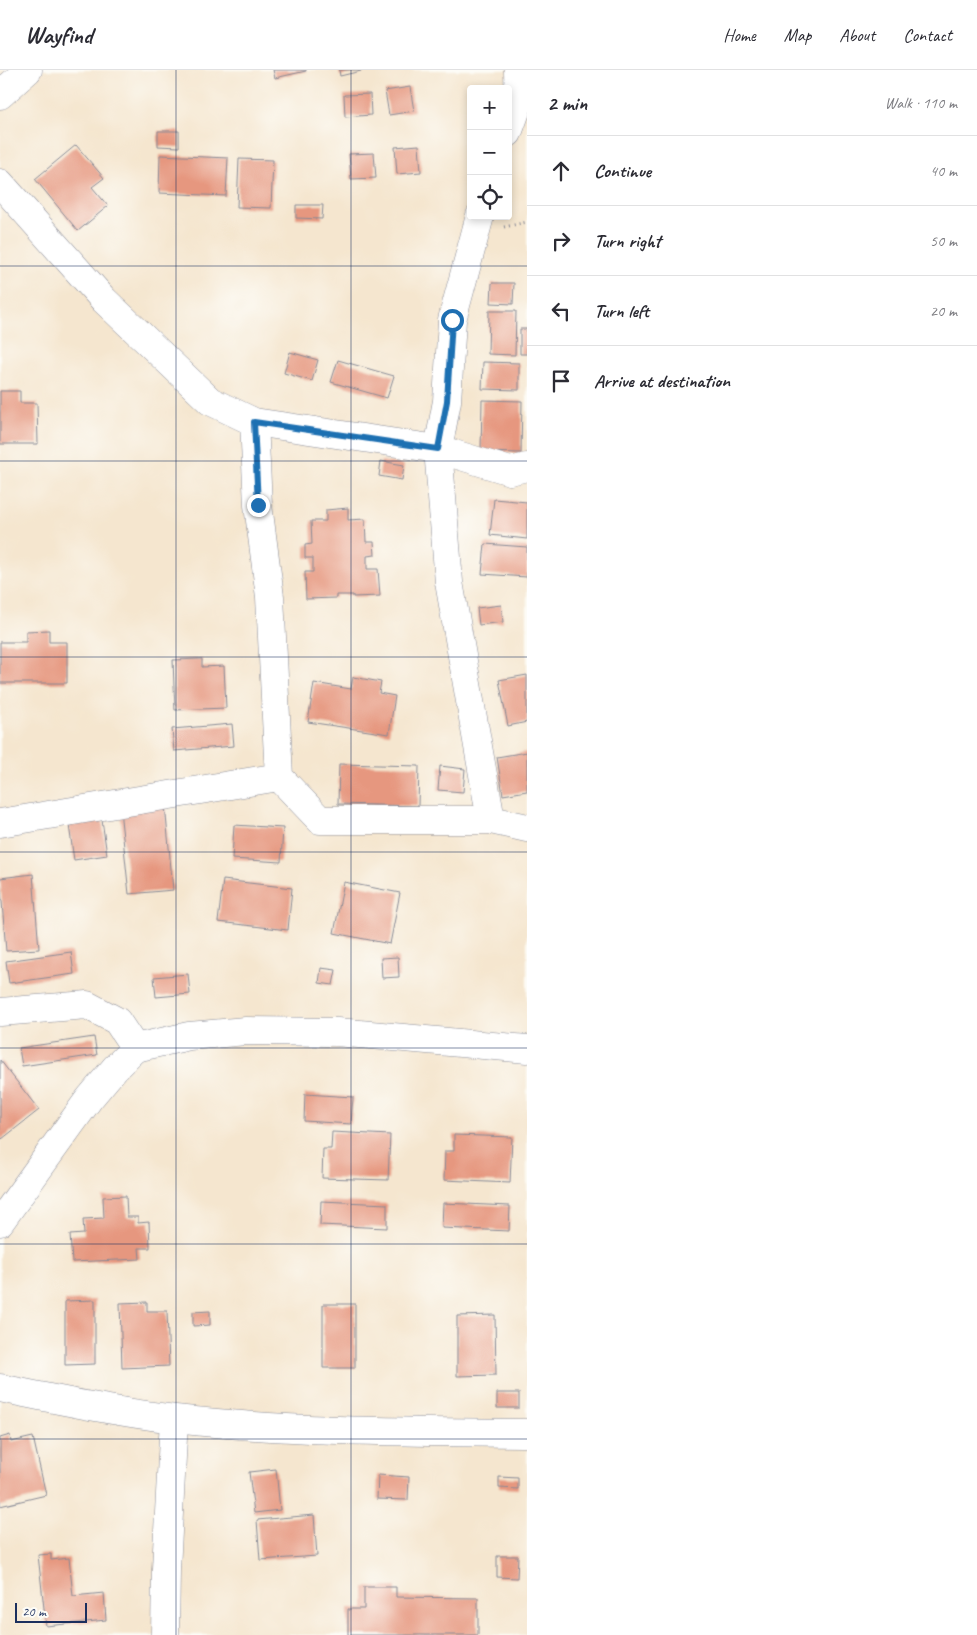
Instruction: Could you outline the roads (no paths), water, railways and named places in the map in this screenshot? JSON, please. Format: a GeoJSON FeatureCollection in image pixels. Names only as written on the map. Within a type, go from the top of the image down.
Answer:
{"type":"FeatureCollection","features":[{"type":"Feature","properties":{"kind":"street"},"geometry":{"type":"LineString","coordinates":[[0,95],[28,70]]}},
{"type":"Feature","properties":{"kind":"street"},"geometry":{"type":"LineString","coordinates":[[509,130],[519,103],[518,70]]}},
{"type":"Feature","properties":{"kind":"street"},"geometry":{"type":"LineString","coordinates":[[0,182],[104,300],[210,401],[254,422],[438,449],[510,471],[527,467]]}},
{"type":"Feature","properties":{"kind":"street"},"geometry":{"type":"LineString","coordinates":[[479,220],[452,320],[447,401],[438,449],[449,582],[492,820]]}},
{"type":"Feature","properties":{"kind":"street"},"geometry":{"type":"LineString","coordinates":[[254,422],[258,505],[270,597],[279,777],[320,820],[492,820],[527,828]]}},
{"type":"Feature","properties":{"kind":"street"},"geometry":{"type":"LineString","coordinates":[[0,824],[279,777]]}},
{"type":"Feature","properties":{"kind":"street"},"geometry":{"type":"LineString","coordinates":[[0,1012],[87,1005],[117,1021],[135,1048]]}},
{"type":"Feature","properties":{"kind":"street"},"geometry":{"type":"LineString","coordinates":[[0,1222],[89,1099],[135,1048],[189,1036],[246,1031],[337,1032],[527,1049]]}},
{"type":"Feature","properties":{"kind":"street"},"geometry":{"type":"LineString","coordinates":[[0,1388],[174,1419],[296,1428],[527,1433]]}},
{"type":"Feature","properties":{"kind":"street"},"geometry":{"type":"LineString","coordinates":[[165,1635],[166,1570],[174,1419]]}}]}
